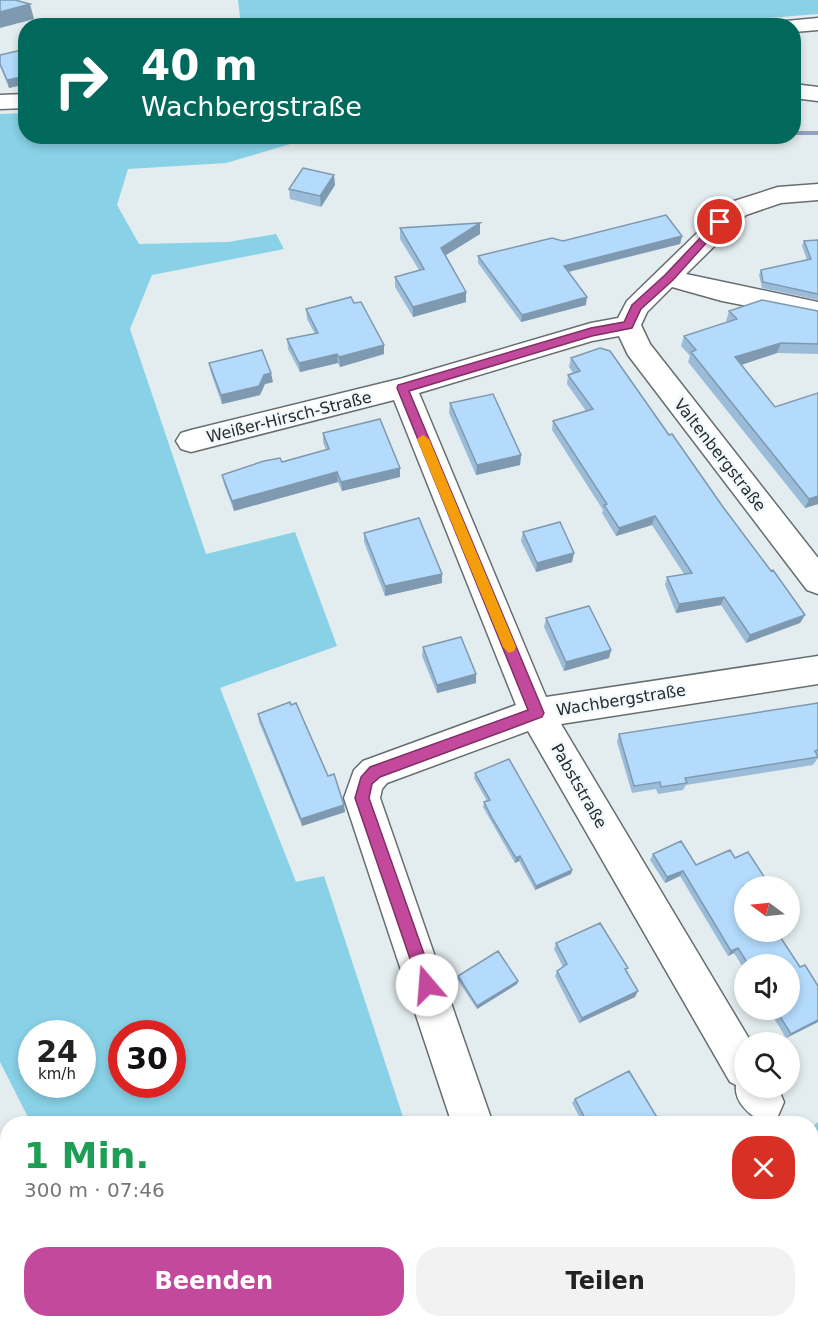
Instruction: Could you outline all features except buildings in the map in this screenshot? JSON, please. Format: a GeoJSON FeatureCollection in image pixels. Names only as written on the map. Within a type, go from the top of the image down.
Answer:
{"type":"FeatureCollection","features":[{"type":"Feature","properties":{"kind":"street"},"geometry":{"type":"LineString","coordinates":[[801,25],[818,24]]}},
{"type":"Feature","properties":{"kind":"street"},"geometry":{"type":"LineString","coordinates":[[801,92],[818,94]]}},
{"type":"Feature","properties":{"kind":"street"},"geometry":{"type":"LineString","coordinates":[[0,102],[18,101]]}},
{"type":"Feature","properties":{"kind":"street"},"geometry":{"type":"LineString","coordinates":[[628,326],[636,307],[669,278],[720,222],[737,209],[778,195],[818,192]]}},
{"type":"Feature","properties":{"kind":"street"},"geometry":{"type":"LineString","coordinates":[[669,278],[722,292],[818,311]]}},
{"type":"Feature","properties":{"kind":"street","name":"Weißer-Hirsch-Straße"},"geometry":{"type":"LineString","coordinates":[[191,441],[403,388],[591,332],[628,326]]}},
{"type":"Feature","properties":{"kind":"street","name":"Valtenbergstraße"},"geometry":{"type":"LineString","coordinates":[[628,326],[638,348],[818,581]]}},
{"type":"Feature","properties":{"kind":"street","name":"Pabststraße"},"geometry":{"type":"LineString","coordinates":[[403,388],[537,713],[734,1051]]}},
{"type":"Feature","properties":{"kind":"street","name":"Wachbergstraße"},"geometry":{"type":"LineString","coordinates":[[470,1116],[362,798],[366,781],[375,772],[537,713],[818,670]]}},
{"type":"Feature","properties":{"kind":"shaded area"},"geometry":{"type":"Polygon","coordinates":[[[238,0],[818,0],[818,14],[769,18],[240,18],[238,0]]]}},
{"type":"Feature","properties":{"kind":"shaded area"},"geometry":{"type":"Polygon","coordinates":[[[18,113],[18,144],[290,144],[226,163],[128,169],[117,205],[139,244],[228,242],[276,234],[284,249],[152,275],[130,329],[206,554],[295,532],[337,646],[220,688],[296,882],[324,876],[403,1116],[27,1116],[18,1098],[96,1098],[96,1020],[18,1020],[18,1097],[0,1062],[0,114],[18,113]]]}},
{"type":"Feature","properties":{"kind":"waterway"},"geometry":{"type":"LineString","coordinates":[[801,133],[818,133]]}},
{"type":"Feature","properties":{"kind":"slow traffic"},"geometry":{"type":"LineString","coordinates":[[423,439],[509,647]]}},
{"type":"Feature","properties":{"kind":"route"},"geometry":{"type":"LineString","coordinates":[[427,985],[362,798],[366,781],[375,772],[449,743],[537,713],[403,388],[591,332],[628,326],[636,307],[669,278],[720,222]]}}]}
